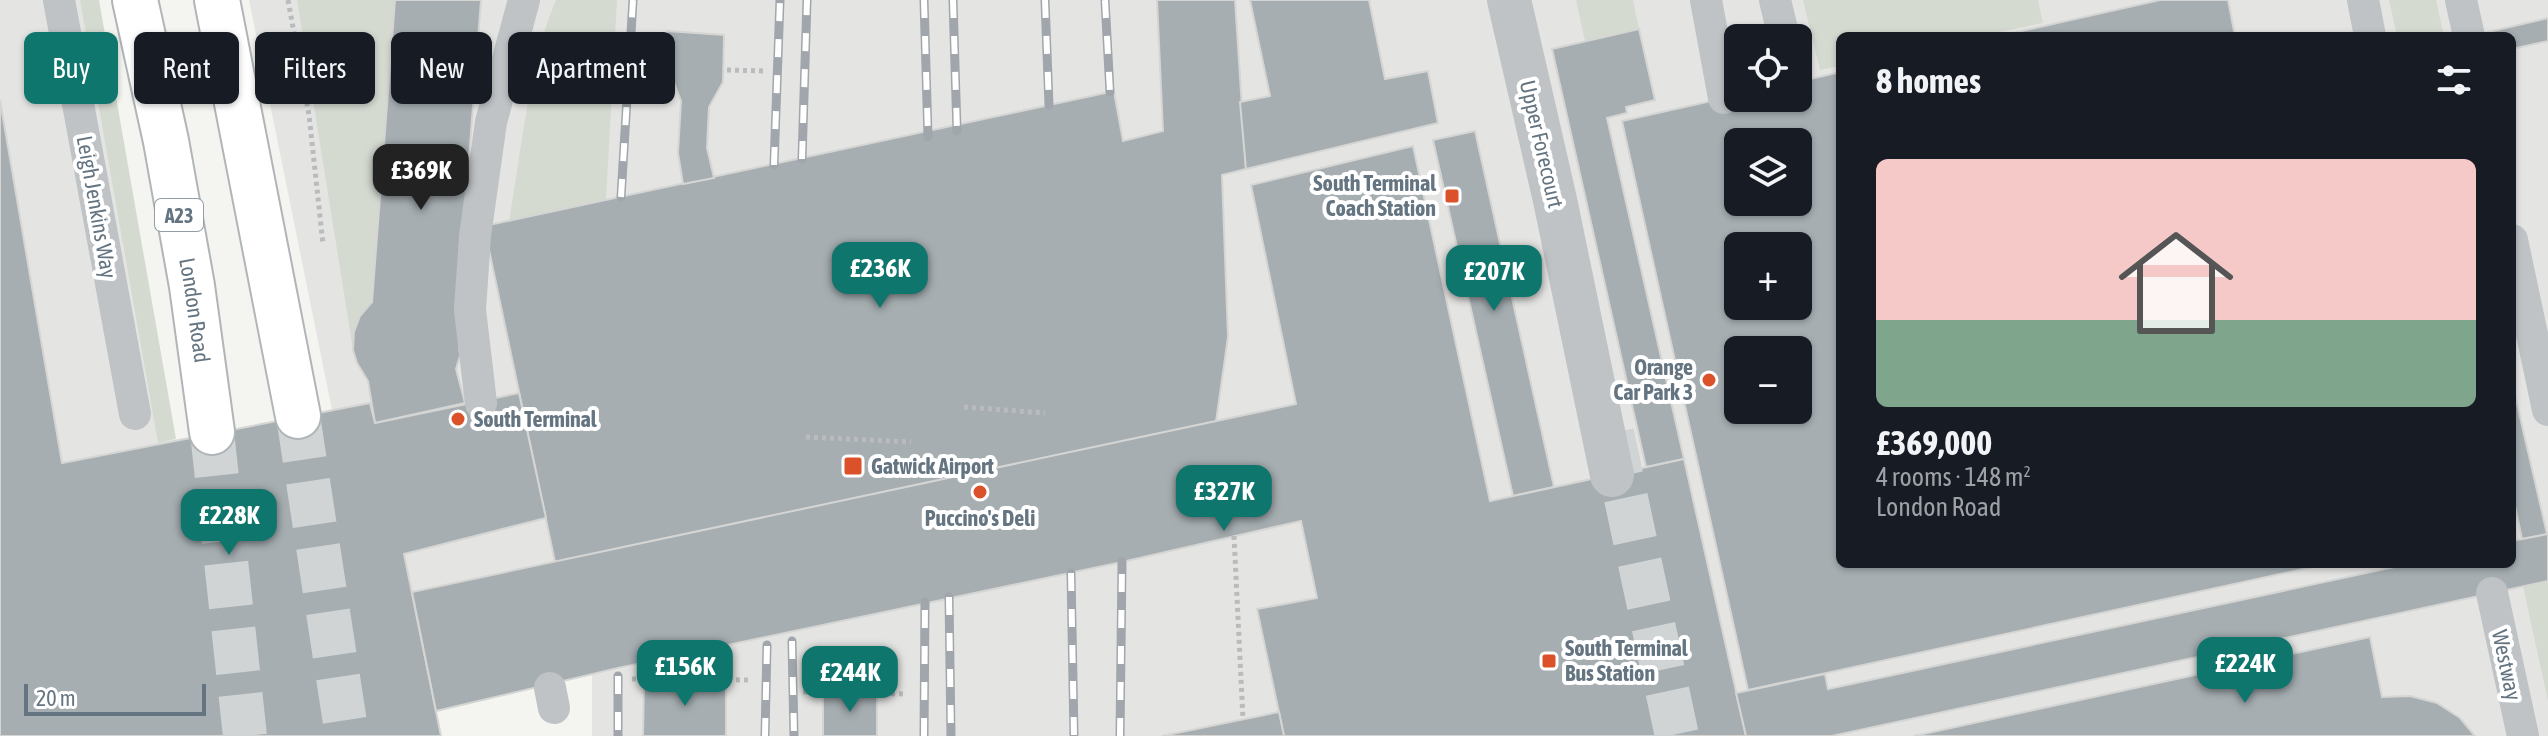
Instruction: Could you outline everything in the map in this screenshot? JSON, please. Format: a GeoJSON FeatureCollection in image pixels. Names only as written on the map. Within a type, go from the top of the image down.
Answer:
{"type":"FeatureCollection","features":[{"type":"Feature","properties":{"kind":"main road","name":"London Road"},"geometry":{"type":"LineString","coordinates":[[135,0],[166,141],[192,286],[212,432]]}},
{"type":"Feature","properties":{"kind":"main road"},"geometry":{"type":"LineString","coordinates":[[217,0],[298,416]]}},
{"type":"Feature","properties":{"kind":"street","name":"Upper Forecourt"},"geometry":{"type":"LineString","coordinates":[[1509,0],[1555,200],[1612,475]]}},
{"type":"Feature","properties":{"kind":"lane","name":"Leigh Jenkins Way"},"geometry":{"type":"LineString","coordinates":[[59,0],[135,414]]}},
{"type":"Feature","properties":{"kind":"lane"},"geometry":{"type":"LineString","coordinates":[[481,403],[470,310],[475,236],[493,112],[524,0]]}},
{"type":"Feature","properties":{"kind":"lane"},"geometry":{"type":"LineString","coordinates":[[1706,0],[1724,98]]}},
{"type":"Feature","properties":{"kind":"lane"},"geometry":{"type":"LineString","coordinates":[[1775,0],[1781,24]]}},
{"type":"Feature","properties":{"kind":"lane"},"geometry":{"type":"LineString","coordinates":[[2363,0],[2369,32]]}},
{"type":"Feature","properties":{"kind":"lane"},"geometry":{"type":"LineString","coordinates":[[2461,0],[2468,32]]}},
{"type":"Feature","properties":{"kind":"lane"},"geometry":{"type":"LineString","coordinates":[[2516,259],[2548,410]]}},
{"type":"Feature","properties":{"kind":"lane","name":"Westway"},"geometry":{"type":"LineString","coordinates":[[2492,593],[2523,736]]}},
{"type":"Feature","properties":{"kind":"path"},"geometry":{"type":"LineString","coordinates":[[288,0],[311,127],[324,251]]}},
{"type":"Feature","properties":{"kind":"path"},"geometry":{"type":"LineString","coordinates":[[727,70],[766,71]]}},
{"type":"Feature","properties":{"kind":"path"},"geometry":{"type":"LineString","coordinates":[[964,407],[1045,413]]}},
{"type":"Feature","properties":{"kind":"path"},"geometry":{"type":"LineString","coordinates":[[806,437],[911,442]]}},
{"type":"Feature","properties":{"kind":"path"},"geometry":{"type":"LineString","coordinates":[[1234,536],[1243,719]]}},
{"type":"Feature","properties":{"kind":"path"},"geometry":{"type":"LineString","coordinates":[[632,679],[752,680]]}},
{"type":"Feature","properties":{"kind":"path"},"geometry":{"type":"LineString","coordinates":[[803,692],[907,694]]}},
{"type":"Feature","properties":{"kind":"shaded area"},"geometry":{"type":"Polygon","coordinates":[[[0,0],[99,0],[103,32],[24,32],[24,104],[113,104],[158,443],[332,410],[270,104],[375,104],[375,32],[255,32],[249,0],[2548,0],[2548,736],[592,736],[592,675],[1172,549],[1182,424],[1114,93],[555,562],[412,592],[441,736],[0,736],[0,0]]]}},
{"type":"Feature","properties":{"kind":"shaded area"},"geometry":{"type":"Polygon","coordinates":[[[80,0],[99,0],[105,32],[86,32],[80,0]]]}},
{"type":"Feature","properties":{"kind":"shaded area"},"geometry":{"type":"Polygon","coordinates":[[[297,0],[395,0],[372,302],[357,324],[353,350],[314,104],[375,104],[375,32],[302,32],[297,0]]]}},
{"type":"Feature","properties":{"kind":"shaded area"},"geometry":{"type":"Polygon","coordinates":[[[556,0],[617,0],[615,32],[545,32],[556,0]]]}},
{"type":"Feature","properties":{"kind":"shaded area"},"geometry":{"type":"Polygon","coordinates":[[[1576,0],[1633,0],[1639,29],[1585,41],[1576,0]]]}},
{"type":"Feature","properties":{"kind":"shaded area"},"geometry":{"type":"Polygon","coordinates":[[[1803,0],[2038,0],[2043,23],[1999,32],[1836,32],[1836,67],[1820,70],[1812,24],[1809,24],[1803,0]]]}},
{"type":"Feature","properties":{"kind":"shaded area"},"geometry":{"type":"Polygon","coordinates":[[[2389,0],[2436,0],[2443,32],[2396,32],[2389,0]]]}},
{"type":"Feature","properties":{"kind":"shaded area"},"geometry":{"type":"Polygon","coordinates":[[[98,104],[117,104],[176,439],[158,443],[98,104]]]}},
{"type":"Feature","properties":{"kind":"shaded area"},"geometry":{"type":"Polygon","coordinates":[[[528,104],[611,104],[606,201],[509,221],[528,104]]]}},
{"type":"Feature","properties":{"kind":"shaded area"},"geometry":{"type":"Polygon","coordinates":[[[2548,581],[2548,701],[2523,586],[2548,581]]]}},
{"type":"Feature","properties":{"kind":"building"},"geometry":{"type":"Polygon","coordinates":[[[395,0],[481,0],[479,32],[393,32],[395,0]]]}},
{"type":"Feature","properties":{"kind":"building"},"geometry":{"type":"Polygon","coordinates":[[[1157,0],[1235,0],[1246,169],[1222,175],[1228,337],[1216,422],[555,562],[484,226],[1110,92],[1114,92],[1123,141],[1163,131],[1157,0]]]}},
{"type":"Feature","properties":{"kind":"building"},"geometry":{"type":"Polygon","coordinates":[[[1250,0],[1369,0],[1385,79],[1428,71],[1438,123],[1246,169],[1240,102],[1270,96],[1250,0]]]}},
{"type":"Feature","properties":{"kind":"building"},"geometry":{"type":"Polygon","coordinates":[[[2160,0],[2228,0],[2234,32],[2018,32],[2160,0]]]}},
{"type":"Feature","properties":{"kind":"building"},"geometry":{"type":"Polygon","coordinates":[[[2548,18],[2548,41],[2516,48],[2516,32],[2488,32],[2548,18]]]}},
{"type":"Feature","properties":{"kind":"building"},"geometry":{"type":"Polygon","coordinates":[[[1639,29],[1655,100],[1626,107],[1627,113],[1607,118],[1684,459],[1646,467],[1552,49],[1639,29]]]}},
{"type":"Feature","properties":{"kind":"building"},"geometry":{"type":"Polygon","coordinates":[[[667,31],[724,35],[723,82],[709,107],[707,148],[714,178],[683,184],[678,153],[681,101],[675,85],[675,32],[667,31]]]}},
{"type":"Feature","properties":{"kind":"building"},"geometry":{"type":"Polygon","coordinates":[[[391,53],[391,104],[473,104],[457,318],[460,356],[456,369],[465,403],[375,423],[368,381],[353,350],[354,332],[360,316],[372,302],[391,53]]]}},
{"type":"Feature","properties":{"kind":"building","name":"Orange Car Park 3"},"geometry":{"type":"Polygon","coordinates":[[[1836,73],[1836,568],[2308,568],[1748,690],[1622,121],[1724,98],[1724,112],[1812,112],[1812,79],[1836,73]]]}},
{"type":"Feature","properties":{"kind":"building","name":"South Terminal"},"geometry":{"type":"Polygon","coordinates":[[[0,100],[62,463],[370,403],[375,423],[519,393],[546,518],[404,554],[441,736],[0,736],[0,100]]]}},
{"type":"Feature","properties":{"kind":"building"},"geometry":{"type":"Polygon","coordinates":[[[1475,131],[1554,487],[1513,496],[1433,140],[1475,131]]]}},
{"type":"Feature","properties":{"kind":"building"},"geometry":{"type":"Polygon","coordinates":[[[1413,146],[1490,501],[1684,459],[1746,736],[1284,736],[1257,609],[1317,598],[1301,521],[1122,562],[618,668],[436,711],[412,592],[1296,404],[1251,185],[1413,146]]]}},
{"type":"Feature","properties":{"kind":"building"},"geometry":{"type":"Polygon","coordinates":[[[2516,399],[2547,534],[2522,539],[2516,510],[2516,399]]]}},
{"type":"Feature","properties":{"kind":"building"},"geometry":{"type":"Polygon","coordinates":[[[2548,534],[2548,581],[1832,736],[1746,736],[1736,693],[1825,674],[1828,689],[2389,568],[2516,568],[2516,540],[2548,534]]]}},
{"type":"Feature","properties":{"kind":"building"},"geometry":{"type":"Polygon","coordinates":[[[2370,637],[2382,697],[2410,696],[2437,703],[2460,718],[2475,736],[1914,736],[2370,637]]]}},
{"type":"Feature","properties":{"kind":"building"},"geometry":{"type":"Polygon","coordinates":[[[644,680],[726,681],[726,736],[643,736],[644,680]]]}},
{"type":"Feature","properties":{"kind":"building"},"geometry":{"type":"Polygon","coordinates":[[[823,693],[877,693],[877,736],[823,736],[823,693]]]}},
{"type":"Feature","properties":{"kind":"building"},"geometry":{"type":"Polygon","coordinates":[[[1279,712],[1284,736],[1162,736],[1279,712]]]}},
{"type":"Feature","properties":{"kind":"tunnel"},"geometry":{"type":"LineString","coordinates":[[298,416],[347,736]]}},
{"type":"Feature","properties":{"kind":"tunnel"},"geometry":{"type":"LineString","coordinates":[[212,432],[245,736]]}},
{"type":"Feature","properties":{"kind":"tunnel"},"geometry":{"type":"LineString","coordinates":[[1612,433],[1677,736]]}},
{"type":"Feature","properties":{"kind":"railway"},"geometry":{"type":"LineString","coordinates":[[621,197],[633,0]]}},
{"type":"Feature","properties":{"kind":"railway"},"geometry":{"type":"LineString","coordinates":[[774,165],[780,0]]}},
{"type":"Feature","properties":{"kind":"railway"},"geometry":{"type":"LineString","coordinates":[[802,159],[807,0]]}},
{"type":"Feature","properties":{"kind":"railway"},"geometry":{"type":"LineString","coordinates":[[924,0],[928,137]]}},
{"type":"Feature","properties":{"kind":"railway"},"geometry":{"type":"LineString","coordinates":[[953,0],[957,131]]}},
{"type":"Feature","properties":{"kind":"railway"},"geometry":{"type":"LineString","coordinates":[[1045,0],[1049,105]]}},
{"type":"Feature","properties":{"kind":"railway"},"geometry":{"type":"LineString","coordinates":[[1105,0],[1110,92]]}},
{"type":"Feature","properties":{"kind":"railway"},"geometry":{"type":"LineString","coordinates":[[1120,736],[1122,562]]}},
{"type":"Feature","properties":{"kind":"railway"},"geometry":{"type":"LineString","coordinates":[[1071,573],[1074,736]]}},
{"type":"Feature","properties":{"kind":"railway"},"geometry":{"type":"LineString","coordinates":[[949,597],[951,736]]}},
{"type":"Feature","properties":{"kind":"railway"},"geometry":{"type":"LineString","coordinates":[[924,736],[925,602]]}},
{"type":"Feature","properties":{"kind":"railway"},"geometry":{"type":"LineString","coordinates":[[792,641],[794,736]]}},
{"type":"Feature","properties":{"kind":"railway"},"geometry":{"type":"LineString","coordinates":[[765,736],[767,645]]}},
{"type":"Feature","properties":{"kind":"railway"},"geometry":{"type":"LineString","coordinates":[[618,676],[618,736]]}},
{"type":"Feature","properties":{"kind":"place","name":"South Terminal Coach Station"},"geometry":{"type":"Point","coordinates":[1452,196]}},
{"type":"Feature","properties":{"kind":"place","name":"Orange Car Park 3"},"geometry":{"type":"Point","coordinates":[1709,380]}},
{"type":"Feature","properties":{"kind":"place","name":"South Terminal"},"geometry":{"type":"Point","coordinates":[458,419]}},
{"type":"Feature","properties":{"kind":"place","name":"Gatwick Airport"},"geometry":{"type":"Point","coordinates":[853,466]}},
{"type":"Feature","properties":{"kind":"place","name":"Puccino's Deli"},"geometry":{"type":"Point","coordinates":[980,492]}},
{"type":"Feature","properties":{"kind":"place","name":"South Terminal Bus Station"},"geometry":{"type":"Point","coordinates":[1549,661]}}]}
